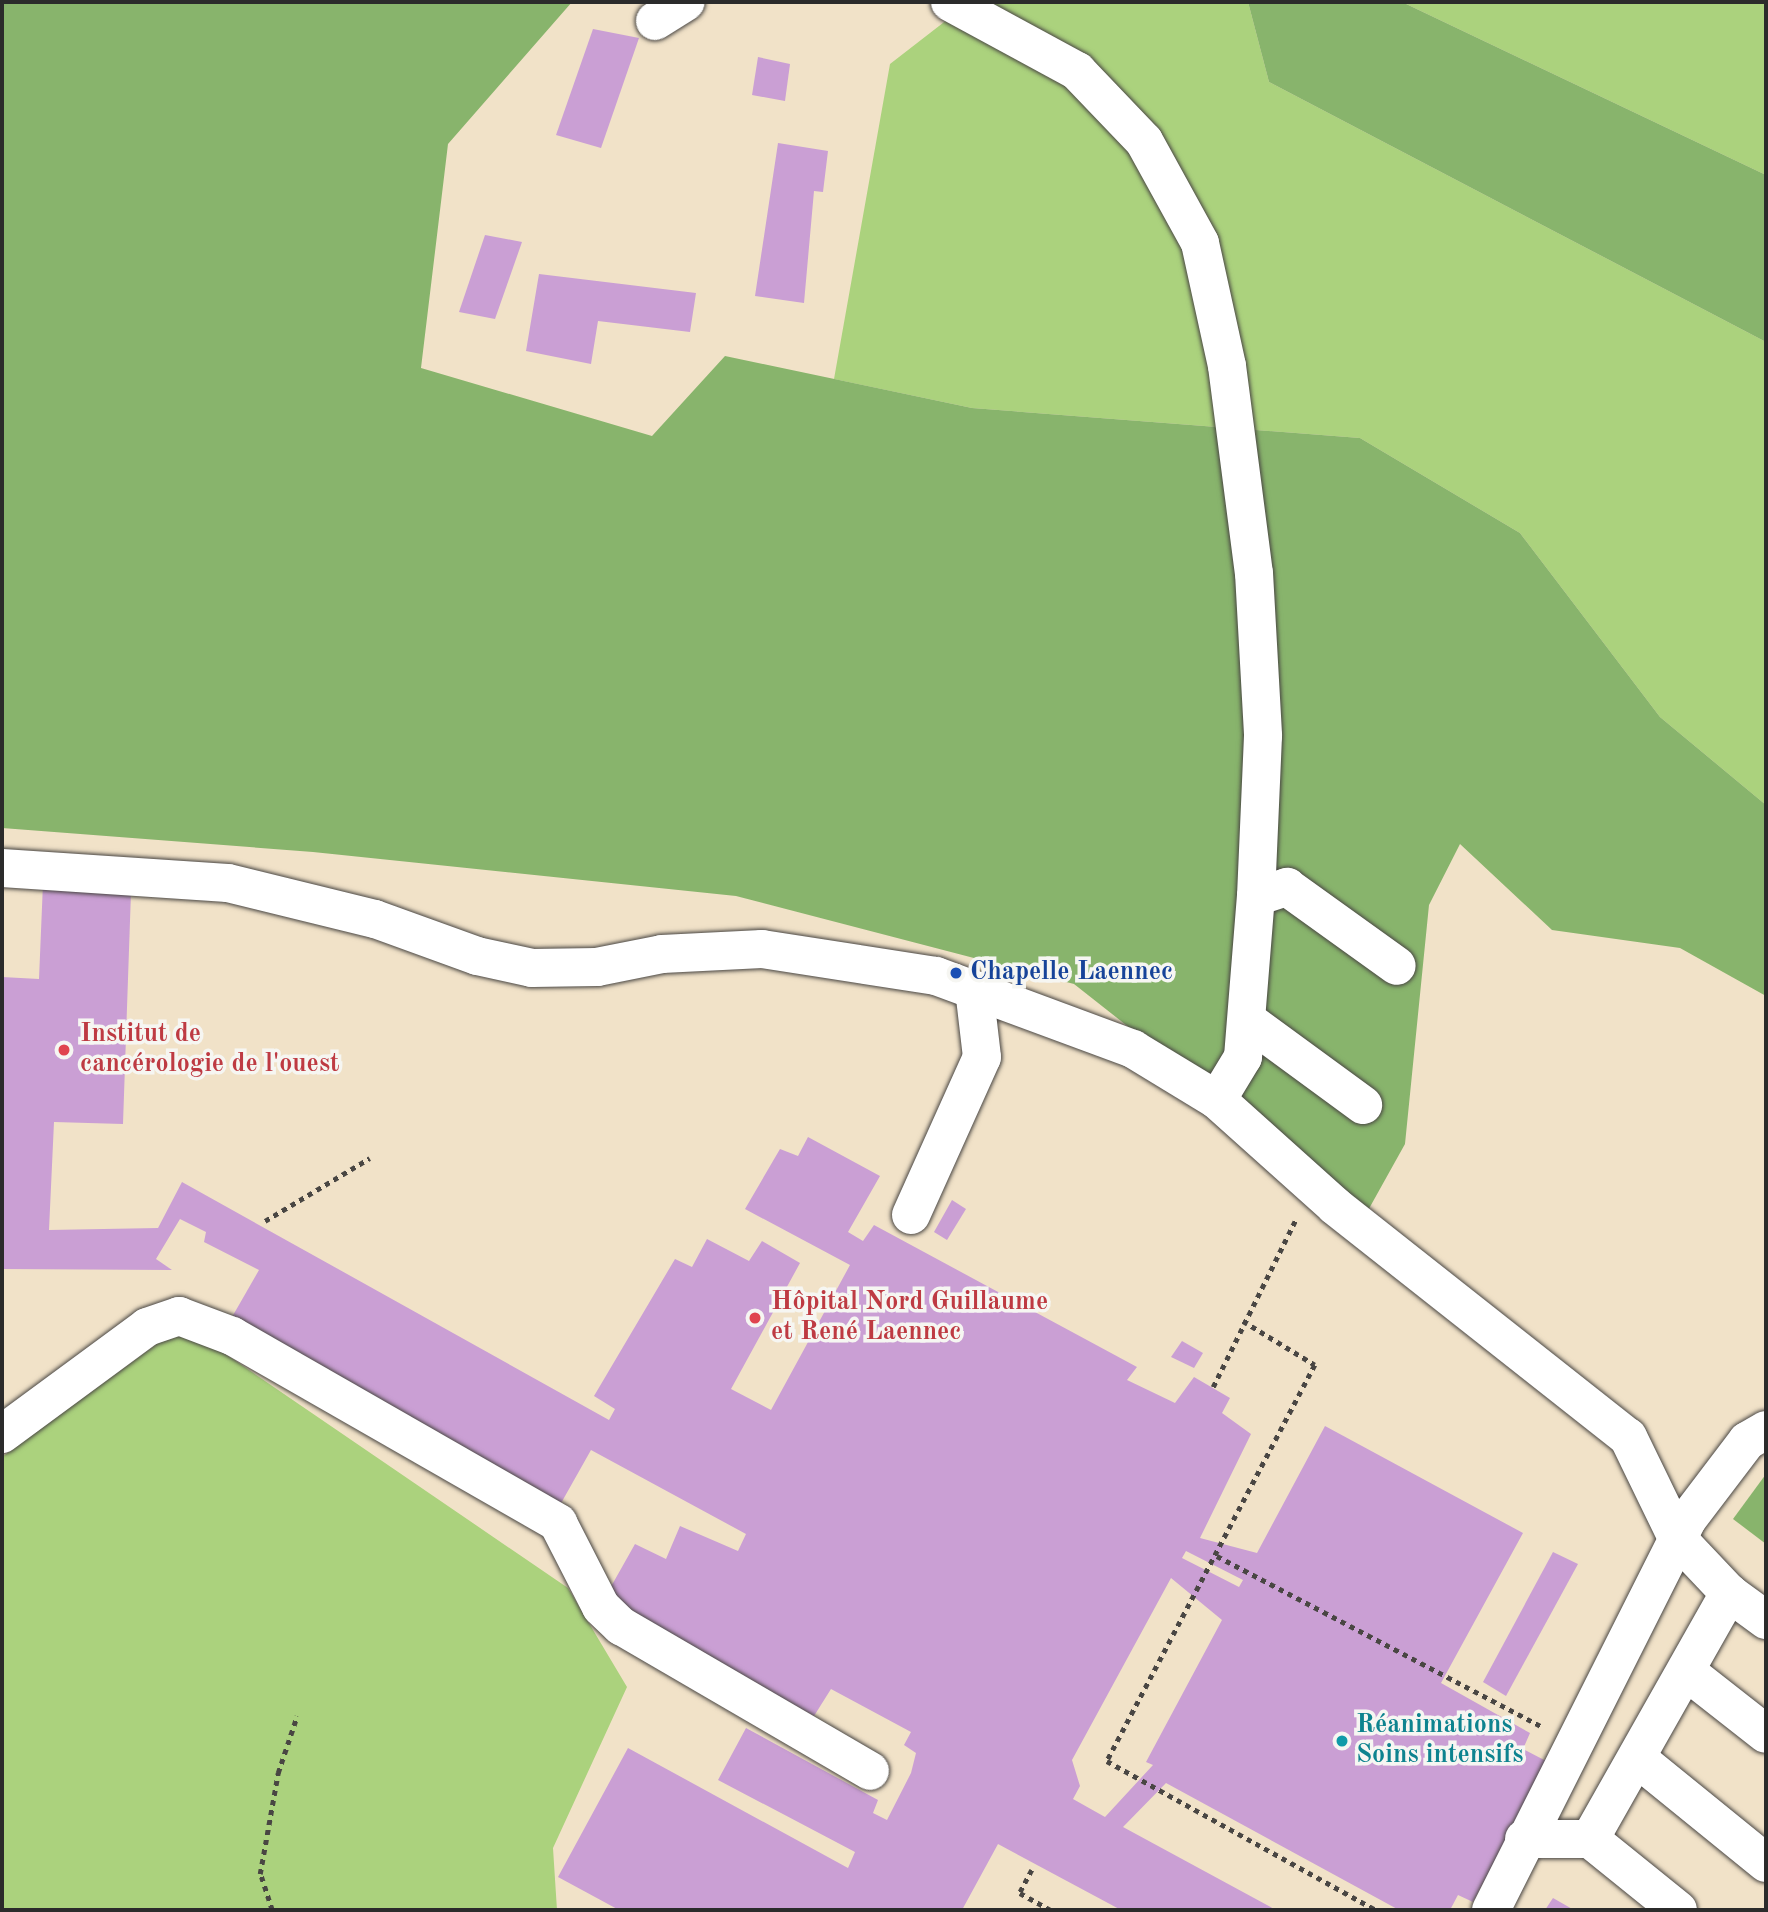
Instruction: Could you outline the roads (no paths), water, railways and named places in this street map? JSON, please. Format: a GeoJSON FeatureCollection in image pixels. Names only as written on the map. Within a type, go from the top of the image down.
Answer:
{"type":"FeatureCollection","features":[{"type":"Feature","properties":{"kind":"street"},"geometry":{"type":"LineString","coordinates":[[950,2],[1077,71],[1144,141],[1200,243],[1227,366],[1254,573],[1263,736],[1256,897],[1243,1057],[1217,1100]]}},
{"type":"Feature","properties":{"kind":"street"},"geometry":{"type":"LineString","coordinates":[[2,868],[228,883],[375,919],[477,956],[532,968],[597,967],[662,954],[762,948],[936,976],[1133,1049],[1217,1100],[1313,1187],[1547,1379],[1628,1437],[1677,1538],[1729,1593],[1766,1620]]}},
{"type":"Feature","properties":{"kind":"street"},"geometry":{"type":"LineString","coordinates":[[1256,897],[1287,887],[1397,966]]}},
{"type":"Feature","properties":{"kind":"street"},"geometry":{"type":"LineString","coordinates":[[911,1215],[982,1057],[974,989]]}},
{"type":"Feature","properties":{"kind":"street"},"geometry":{"type":"LineString","coordinates":[[1247,1020],[1363,1105]]}},
{"type":"Feature","properties":{"kind":"street"},"geometry":{"type":"LineString","coordinates":[[2,1434],[147,1327],[179,1316],[232,1336],[558,1523],[601,1607],[621,1626],[870,1771]]}},
{"type":"Feature","properties":{"kind":"street"},"geometry":{"type":"LineString","coordinates":[[1492,1910],[1571,1742],[1677,1538],[1747,1441],[1766,1430]]}},
{"type":"Feature","properties":{"kind":"street"},"geometry":{"type":"LineString","coordinates":[[1590,1839],[1638,1759],[1729,1593]]}},
{"type":"Feature","properties":{"kind":"street"},"geometry":{"type":"LineString","coordinates":[[1687,1672],[1766,1734]]}},
{"type":"Feature","properties":{"kind":"street"},"geometry":{"type":"LineString","coordinates":[[1638,1759],[1766,1863]]}},
{"type":"Feature","properties":{"kind":"street"},"geometry":{"type":"LineString","coordinates":[[1524,1839],[1590,1839],[1657,1903]]}},
{"type":"Feature","properties":{"kind":"place","name":"Chapelle Laennec"},"geometry":{"type":"Point","coordinates":[956,973]}},
{"type":"Feature","properties":{"kind":"place","name":"Institut de cancérologie de l'ouest"},"geometry":{"type":"Point","coordinates":[64,1050]}},
{"type":"Feature","properties":{"kind":"place","name":"Hôpital Nord Guillaume et René Laennec"},"geometry":{"type":"Point","coordinates":[755,1318]}},
{"type":"Feature","properties":{"kind":"place","name":"Réanimations Soins intensifs"},"geometry":{"type":"Point","coordinates":[1342,1741]}}]}
